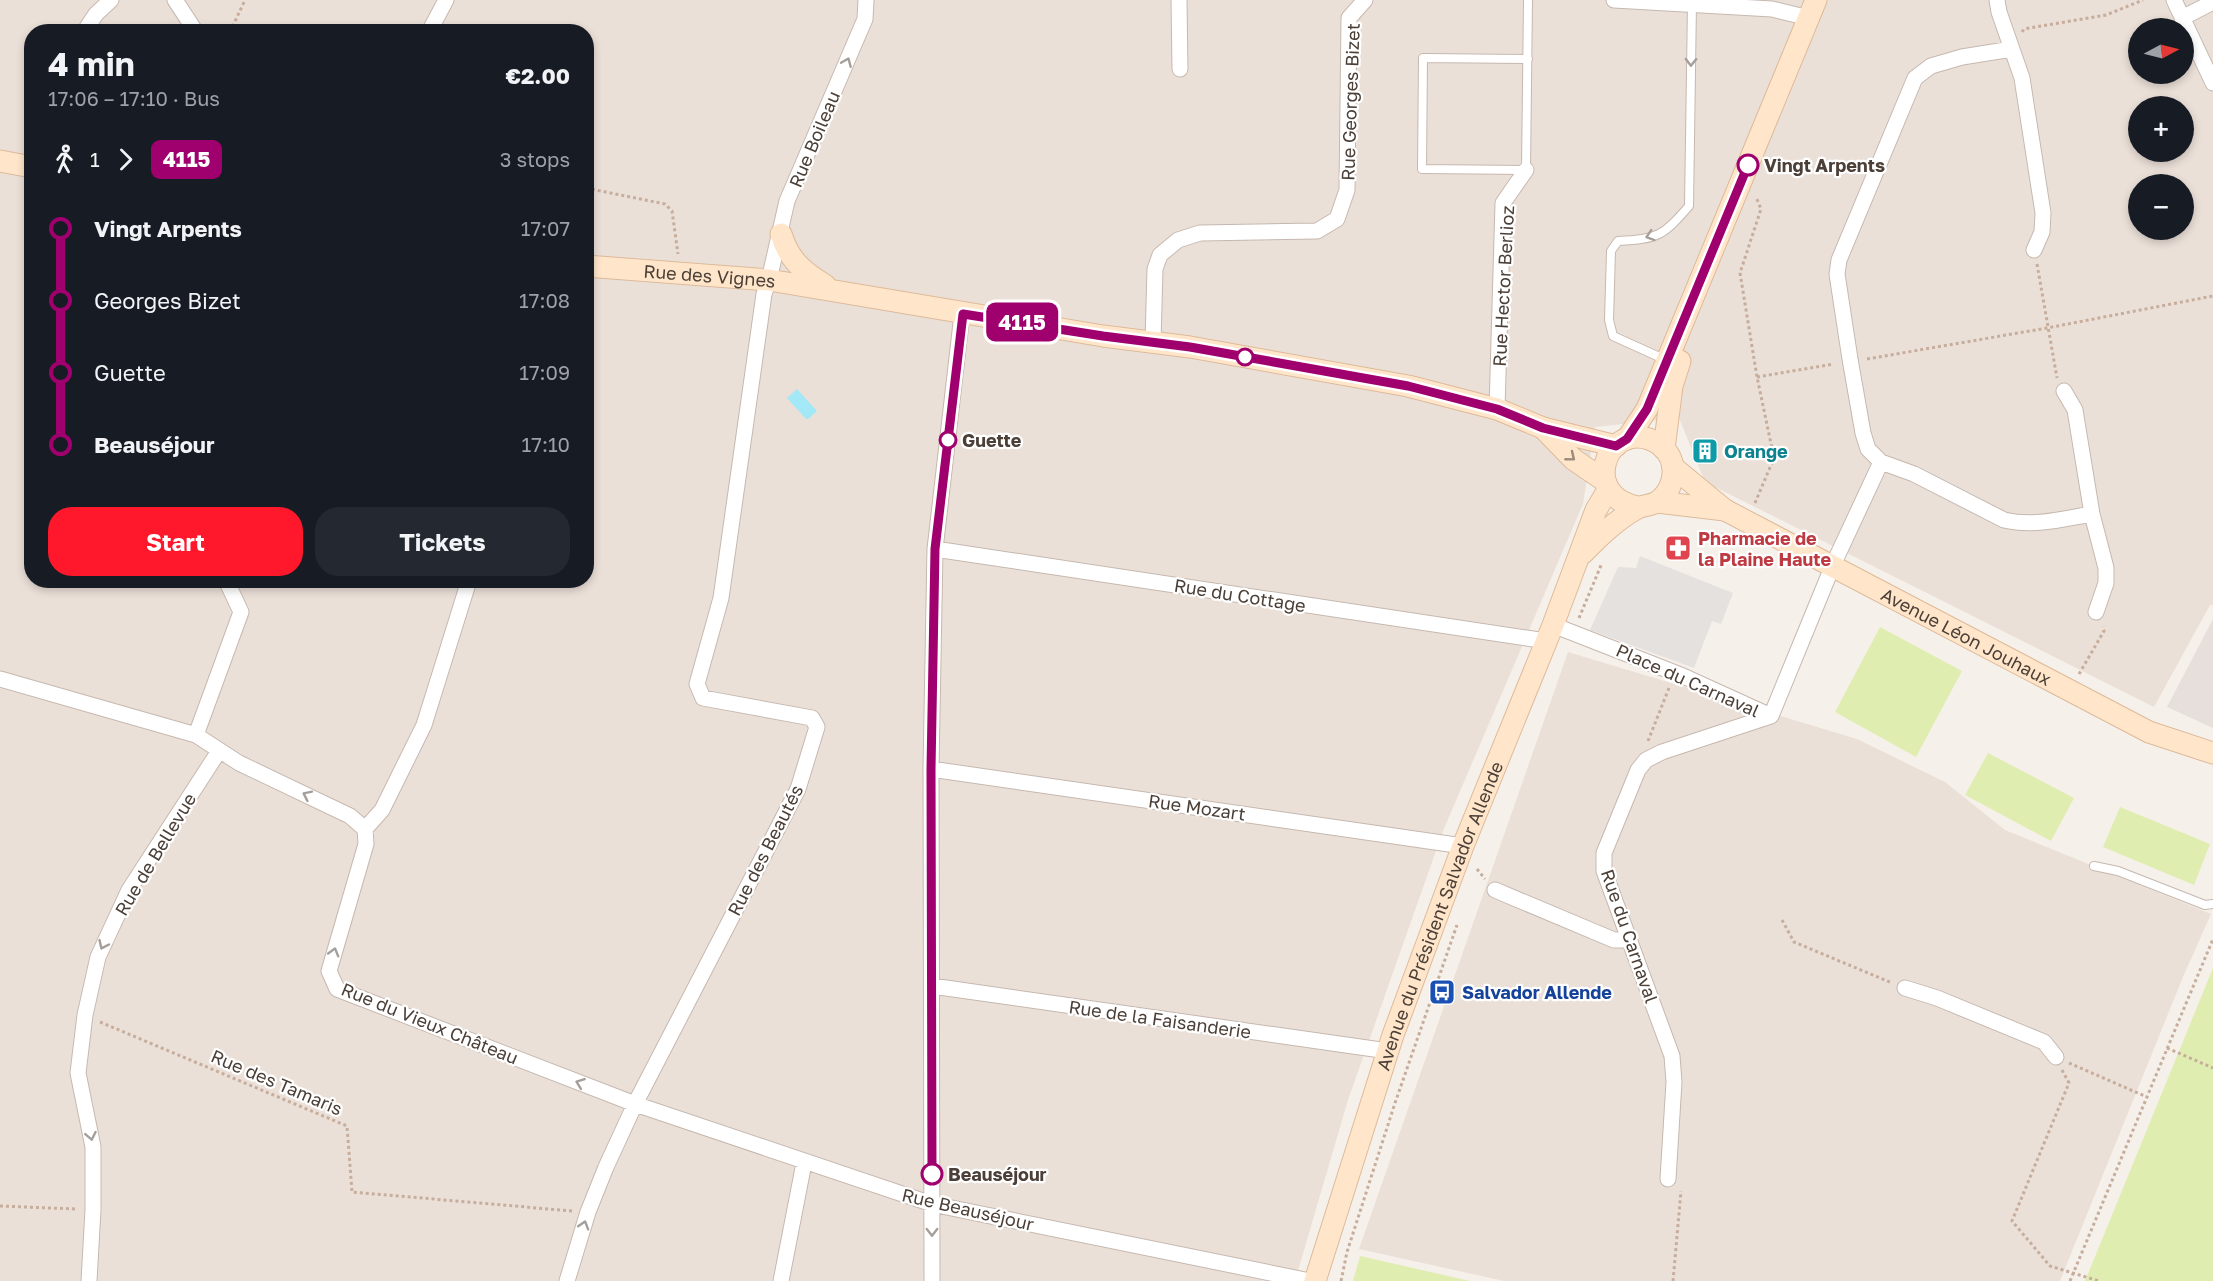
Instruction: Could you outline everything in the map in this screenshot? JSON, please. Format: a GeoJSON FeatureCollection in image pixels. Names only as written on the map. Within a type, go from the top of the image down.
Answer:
{"type":"FeatureCollection","features":[{"type":"Feature","properties":{"kind":"street"},"geometry":{"type":"LineString","coordinates":[[89,24],[111,0]]}},
{"type":"Feature","properties":{"kind":"street"},"geometry":{"type":"LineString","coordinates":[[175,0],[191,24]]}},
{"type":"Feature","properties":{"kind":"street"},"geometry":{"type":"LineString","coordinates":[[433,24],[446,0]]}},
{"type":"Feature","properties":{"kind":"street","name":"Rue Boileau"},"geometry":{"type":"LineString","coordinates":[[769,280],[788,201],[865,19],[866,0]]}},
{"type":"Feature","properties":{"kind":"street"},"geometry":{"type":"LineString","coordinates":[[1179,0],[1180,69]]}},
{"type":"Feature","properties":{"kind":"street","name":"Rue Georges Bizet"},"geometry":{"type":"LineString","coordinates":[[1153,342],[1155,269],[1160,255],[1178,240],[1200,233],[1317,231],[1337,219],[1347,190],[1349,18],[1365,0]]}},
{"type":"Feature","properties":{"kind":"street"},"geometry":{"type":"LineString","coordinates":[[1614,0],[1772,9],[1812,9],[1647,409],[1605,462],[1606,485],[1616,499],[1626,505],[1648,504],[1670,486],[1668,458],[1672,386],[1685,344],[1693,301]]}},
{"type":"Feature","properties":{"kind":"street"},"geometry":{"type":"LineString","coordinates":[[1997,0],[2022,78],[2043,213],[2042,232],[2034,250]]}},
{"type":"Feature","properties":{"kind":"street"},"geometry":{"type":"LineString","coordinates":[[2174,0],[2182,18],[2213,2]]}},
{"type":"Feature","properties":{"kind":"street"},"geometry":{"type":"LineString","coordinates":[[2194,43],[2213,83]]}},
{"type":"Feature","properties":{"kind":"street"},"geometry":{"type":"LineString","coordinates":[[2012,49],[1962,57],[1931,66],[1915,78],[1839,260],[1837,274],[1850,358],[1863,433],[1868,449],[1881,462],[1914,474],[2004,520],[2020,524],[2092,514]]}},
{"type":"Feature","properties":{"kind":"street"},"geometry":{"type":"LineString","coordinates":[[0,161],[24,164]]}},
{"type":"Feature","properties":{"kind":"street","name":"Rue Hector Berlioz"},"geometry":{"type":"LineString","coordinates":[[1497,409],[1503,203],[1526,170]]}},
{"type":"Feature","properties":{"kind":"street","name":"Rue des Vignes"},"geometry":{"type":"LineString","coordinates":[[781,234],[787,252],[806,273],[833,290]]}},
{"type":"Feature","properties":{"kind":"street","name":"Rue des Vignes"},"geometry":{"type":"LineString","coordinates":[[594,267],[769,280],[963,314],[1153,342],[1408,386],[1497,409],[1543,428],[1622,443]]}},
{"type":"Feature","properties":{"kind":"street","name":"Rue des Beautés"},"geometry":{"type":"LineString","coordinates":[[635,1104],[798,789],[817,727],[812,717],[703,698],[697,684],[721,598],[764,294],[769,280]]}},
{"type":"Feature","properties":{"kind":"street"},"geometry":{"type":"LineString","coordinates":[[932,1281],[931,769],[935,549],[963,314]]}},
{"type":"Feature","properties":{"kind":"street"},"geometry":{"type":"LineString","coordinates":[[2064,391],[2075,410],[2092,514],[2106,568],[2106,583],[2096,612]]}},
{"type":"Feature","properties":{"kind":"street","name":"Rue des Vignes"},"geometry":{"type":"LineString","coordinates":[[1543,428],[1573,459],[1606,485]]}},
{"type":"Feature","properties":{"kind":"street"},"geometry":{"type":"LineString","coordinates":[[1622,443],[1637,437],[1647,438],[1668,458]]}},
{"type":"Feature","properties":{"kind":"street","name":"Avenue Léon Jouhaux"},"geometry":{"type":"LineString","coordinates":[[1668,458],[1725,510],[2149,732],[2213,753]]}},
{"type":"Feature","properties":{"kind":"street","name":"Place du Carnaval"},"geometry":{"type":"LineString","coordinates":[[1549,633],[1573,632],[1675,672],[1771,717],[1833,566],[1881,462]]}},
{"type":"Feature","properties":{"kind":"street","name":"Avenue du Président Salvador Allende"},"geometry":{"type":"LineString","coordinates":[[1316,1281],[1388,1051],[1463,846],[1606,485]]}},
{"type":"Feature","properties":{"kind":"street","name":"Avenue Léon Jouhaux"},"geometry":{"type":"LineString","coordinates":[[1648,504],[1725,510]]}},
{"type":"Feature","properties":{"kind":"street","name":"Avenue du Président Salvador Allende"},"geometry":{"type":"LineString","coordinates":[[1578,557],[1601,535],[1648,504]]}},
{"type":"Feature","properties":{"kind":"street","name":"Rue du Cottage"},"geometry":{"type":"LineString","coordinates":[[935,549],[1549,633]]}},
{"type":"Feature","properties":{"kind":"street"},"geometry":{"type":"LineString","coordinates":[[196,735],[241,612],[230,588]]}},
{"type":"Feature","properties":{"kind":"street"},"geometry":{"type":"LineString","coordinates":[[0,679],[196,735],[239,763],[350,816],[365,829],[382,810],[424,725],[441,678],[467,588]]}},
{"type":"Feature","properties":{"kind":"street"},"geometry":{"type":"LineString","coordinates":[[1646,760],[1662,752],[1771,717]]}},
{"type":"Feature","properties":{"kind":"street","name":"Rue de Bellevue"},"geometry":{"type":"LineString","coordinates":[[88,1281],[93,1210],[93,1147],[78,1073],[85,1015],[98,957],[129,890],[219,751]]}},
{"type":"Feature","properties":{"kind":"street","name":"Rue du Carnaval"},"geometry":{"type":"LineString","coordinates":[[1646,760],[1638,770],[1604,853],[1604,871],[1672,1056],[1674,1082],[1668,1179]]}},
{"type":"Feature","properties":{"kind":"street","name":"Rue Mozart"},"geometry":{"type":"LineString","coordinates":[[931,769],[1463,846]]}},
{"type":"Feature","properties":{"kind":"street","name":"Rue du Vieux Château"},"geometry":{"type":"LineString","coordinates":[[365,829],[366,844],[329,971],[337,989],[635,1104]]}},
{"type":"Feature","properties":{"kind":"street"},"geometry":{"type":"LineString","coordinates":[[1495,890],[1614,940],[1629,940]]}},
{"type":"Feature","properties":{"kind":"street","name":"Rue de la Faisanderie"},"geometry":{"type":"LineString","coordinates":[[932,986],[1388,1051]]}},
{"type":"Feature","properties":{"kind":"street"},"geometry":{"type":"LineString","coordinates":[[1905,988],[1937,998],[2044,1042],[2056,1058]]}},
{"type":"Feature","properties":{"kind":"street"},"geometry":{"type":"LineString","coordinates":[[567,1281],[588,1212],[635,1104]]}},
{"type":"Feature","properties":{"kind":"street","name":"Rue Beauséjour"},"geometry":{"type":"LineString","coordinates":[[635,1104],[804,1163],[932,1204],[1310,1281]]}},
{"type":"Feature","properties":{"kind":"street"},"geometry":{"type":"LineString","coordinates":[[781,1281],[804,1163]]}},
{"type":"Feature","properties":{"kind":"lane"},"geometry":{"type":"LineString","coordinates":[[1528,0],[1528,58],[1526,170],[1422,169],[1423,58],[1528,58]]}},
{"type":"Feature","properties":{"kind":"lane"},"geometry":{"type":"LineString","coordinates":[[1667,360],[1613,336],[1609,320],[1611,251],[1618,241],[1647,239],[1669,229],[1689,206],[1692,3]]}},
{"type":"Feature","properties":{"kind":"lane"},"geometry":{"type":"LineString","coordinates":[[2094,866],[2118,871],[2205,905],[2213,904]]}},
{"type":"Feature","properties":{"kind":"path"},"geometry":{"type":"LineString","coordinates":[[234,24],[245,0]]}},
{"type":"Feature","properties":{"kind":"path"},"geometry":{"type":"LineString","coordinates":[[2012,49],[2024,29],[2106,15],[2142,0]]}},
{"type":"Feature","properties":{"kind":"path"},"geometry":{"type":"LineString","coordinates":[[1743,180],[1754,192],[1761,209],[1740,273],[1757,377],[1774,458],[1747,521]]}},
{"type":"Feature","properties":{"kind":"path"},"geometry":{"type":"LineString","coordinates":[[594,190],[665,204],[672,211],[681,274]]}},
{"type":"Feature","properties":{"kind":"path"},"geometry":{"type":"LineString","coordinates":[[2034,250],[2055,374],[2064,391]]}},
{"type":"Feature","properties":{"kind":"path"},"geometry":{"type":"LineString","coordinates":[[1757,377],[1837,363],[1850,358],[1863,359],[2047,328],[2213,296]]}},
{"type":"Feature","properties":{"kind":"path"},"geometry":{"type":"LineString","coordinates":[[1573,632],[1604,560]]}},
{"type":"Feature","properties":{"kind":"path"},"geometry":{"type":"LineString","coordinates":[[2070,690],[2104,631],[2096,612]]}},
{"type":"Feature","properties":{"kind":"path"},"geometry":{"type":"LineString","coordinates":[[1646,760],[1647,744],[1675,672]]}},
{"type":"Feature","properties":{"kind":"path"},"geometry":{"type":"LineString","coordinates":[[1473,880],[1476,869]]}},
{"type":"Feature","properties":{"kind":"path"},"geometry":{"type":"LineString","coordinates":[[1782,920],[1794,942],[1905,988]]}},
{"type":"Feature","properties":{"kind":"path"},"geometry":{"type":"LineString","coordinates":[[1341,1281],[1347,1252],[1378,1156],[1457,923]]}},
{"type":"Feature","properties":{"kind":"path"},"geometry":{"type":"LineString","coordinates":[[2070,1281],[2213,939]]}},
{"type":"Feature","properties":{"kind":"path","name":"Rue des Tamaris"},"geometry":{"type":"LineString","coordinates":[[85,1015],[347,1126],[352,1192],[588,1212]]}},
{"type":"Feature","properties":{"kind":"path"},"geometry":{"type":"LineString","coordinates":[[2168,1048],[2213,1068]]}},
{"type":"Feature","properties":{"kind":"path"},"geometry":{"type":"LineString","coordinates":[[2056,1058],[2147,1097]]}},
{"type":"Feature","properties":{"kind":"path"},"geometry":{"type":"LineString","coordinates":[[2056,1058],[2069,1083],[2012,1221],[2050,1266],[2099,1281]]}},
{"type":"Feature","properties":{"kind":"path"},"geometry":{"type":"LineString","coordinates":[[1673,1281],[1681,1191]]}},
{"type":"Feature","properties":{"kind":"path"},"geometry":{"type":"LineString","coordinates":[[0,1206],[93,1210]]}},
{"type":"Feature","properties":{"kind":"shaded area"},"geometry":{"type":"Polygon","coordinates":[[[0,0],[2213,0],[2213,605],[2210,605],[2154,707],[1705,482],[1679,418],[1595,427],[1583,504],[1443,831],[1348,1100],[1295,1281],[0,1281],[0,0]]]}},
{"type":"Feature","properties":{"kind":"shaded area"},"geometry":{"type":"Polygon","coordinates":[[[1640,556],[1733,593],[1721,624],[1712,621],[1694,668],[1590,630],[1618,567],[1636,568],[1640,556]]]}},
{"type":"Feature","properties":{"kind":"shaded area"},"geometry":{"type":"Polygon","coordinates":[[[2213,619],[2213,728],[2167,707],[2213,619]]]}},
{"type":"Feature","properties":{"kind":"shaded area"},"geometry":{"type":"Polygon","coordinates":[[[1568,652],[1857,739],[1945,782],[2005,830],[2211,914],[2183,977],[2060,1281],[1504,1281],[1359,1249],[1568,652]]]}},
{"type":"Feature","properties":{"kind":"green space"},"geometry":{"type":"Polygon","coordinates":[[[1880,627],[1962,671],[1916,757],[1835,712],[1880,627]]]}},
{"type":"Feature","properties":{"kind":"green space"},"geometry":{"type":"Polygon","coordinates":[[[1988,753],[2074,798],[2051,841],[1965,795],[1988,753]]]}},
{"type":"Feature","properties":{"kind":"green space"},"geometry":{"type":"Polygon","coordinates":[[[2120,807],[2210,844],[2194,885],[2103,847],[2120,807]]]}},
{"type":"Feature","properties":{"kind":"green space"},"geometry":{"type":"Polygon","coordinates":[[[2213,968],[2213,1281],[2085,1281],[2213,968]]]}},
{"type":"Feature","properties":{"kind":"green space"},"geometry":{"type":"Polygon","coordinates":[[[1360,1256],[1470,1281],[1353,1281],[1360,1256]]]}},
{"type":"Feature","properties":{"kind":"water"},"geometry":{"type":"Polygon","coordinates":[[[797,389],[817,411],[808,419],[787,398],[797,389]]]}},
{"type":"Feature","properties":{"kind":"bus line","name":"4115"},"geometry":{"type":"LineString","coordinates":[[932,1174],[931,769],[935,549],[963,314],[1190,347],[1408,386],[1497,409],[1543,428],[1616,446],[1627,439],[1647,409],[1748,165]]}},
{"type":"Feature","properties":{"kind":"place","name":"Vingt Arpents"},"geometry":{"type":"Point","coordinates":[1748,165]}},
{"type":"Feature","properties":{"kind":"place","name":"Guette"},"geometry":{"type":"Point","coordinates":[948,440]}},
{"type":"Feature","properties":{"kind":"place","name":"Orange"},"geometry":{"type":"Point","coordinates":[1705,451]}},
{"type":"Feature","properties":{"kind":"place","name":"Pharmacie de la Plaine Haute"},"geometry":{"type":"Point","coordinates":[1678,548]}},
{"type":"Feature","properties":{"kind":"place","name":"Salvador Allende"},"geometry":{"type":"Point","coordinates":[1442,992]}},
{"type":"Feature","properties":{"kind":"place","name":"Beauséjour"},"geometry":{"type":"Point","coordinates":[932,1174]}}]}
